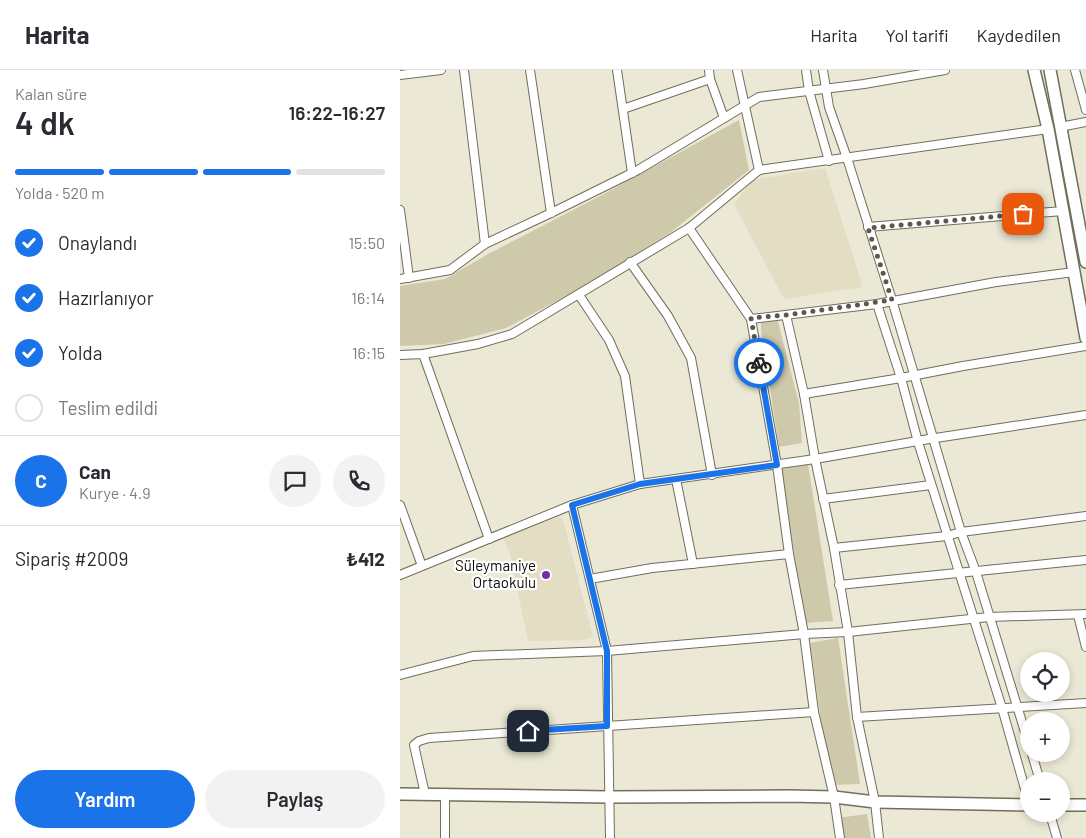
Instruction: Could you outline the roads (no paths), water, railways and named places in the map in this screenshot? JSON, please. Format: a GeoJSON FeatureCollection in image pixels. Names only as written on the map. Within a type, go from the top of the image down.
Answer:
{"type":"FeatureCollection","features":[{"type":"Feature","properties":{"kind":"street"},"geometry":{"type":"LineString","coordinates":[[400,75],[441,70]]}},
{"type":"Feature","properties":{"kind":"street"},"geometry":{"type":"LineString","coordinates":[[464,70],[485,244]]}},
{"type":"Feature","properties":{"kind":"street"},"geometry":{"type":"LineString","coordinates":[[530,70],[551,213]]}},
{"type":"Feature","properties":{"kind":"street"},"geometry":{"type":"LineString","coordinates":[[617,70],[632,173]]}},
{"type":"Feature","properties":{"kind":"street"},"geometry":{"type":"LineString","coordinates":[[709,70],[710,79],[724,118]]}},
{"type":"Feature","properties":{"kind":"street"},"geometry":{"type":"LineString","coordinates":[[737,70],[759,170]]}},
{"type":"Feature","properties":{"kind":"street"},"geometry":{"type":"LineString","coordinates":[[806,70],[809,91],[829,161]]}},
{"type":"Feature","properties":{"kind":"street"},"geometry":{"type":"LineString","coordinates":[[823,70],[829,107],[892,300],[961,532],[976,572],[1020,714]]}},
{"type":"Feature","properties":{"kind":"street"},"geometry":{"type":"LineString","coordinates":[[400,280],[450,270],[485,244],[632,173],[759,97],[825,89],[945,70]]}},
{"type":"Feature","properties":{"kind":"street"},"geometry":{"type":"LineString","coordinates":[[1034,70],[1054,128],[1083,227],[1086,262]]}},
{"type":"Feature","properties":{"kind":"street"},"geometry":{"type":"LineString","coordinates":[[1050,70],[1063,211],[1086,338]]}},
{"type":"Feature","properties":{"kind":"street"},"geometry":{"type":"LineString","coordinates":[[1075,70],[1086,110]]}},
{"type":"Feature","properties":{"kind":"street"},"geometry":{"type":"LineString","coordinates":[[623,109],[710,79]]}},
{"type":"Feature","properties":{"kind":"street"},"geometry":{"type":"LineString","coordinates":[[400,355],[423,354],[478,344],[512,334],[690,228],[759,170],[1086,122]]}},
{"type":"Feature","properties":{"kind":"street"},"geometry":{"type":"LineString","coordinates":[[400,210],[409,278]]}},
{"type":"Feature","properties":{"kind":"street"},"geometry":{"type":"LineString","coordinates":[[868,228],[1063,211]]}},
{"type":"Feature","properties":{"kind":"street"},"geometry":{"type":"LineString","coordinates":[[690,228],[751,318],[777,465],[789,554],[804,634],[814,712],[834,797],[840,838]]}},
{"type":"Feature","properties":{"kind":"street"},"geometry":{"type":"LineString","coordinates":[[630,262],[668,316],[691,358],[712,474]]}},
{"type":"Feature","properties":{"kind":"street"},"geometry":{"type":"LineString","coordinates":[[751,318],[876,304],[996,282],[1074,272]]}},
{"type":"Feature","properties":{"kind":"street"},"geometry":{"type":"LineString","coordinates":[[579,294],[609,340],[625,376],[640,484]]}},
{"type":"Feature","properties":{"kind":"street"},"geometry":{"type":"LineString","coordinates":[[876,304],[901,378],[918,442],[1002,708],[1020,772]]}},
{"type":"Feature","properties":{"kind":"street"},"geometry":{"type":"LineString","coordinates":[[786,315],[804,394],[815,459],[834,548],[848,632],[857,717],[875,802],[879,838]]}},
{"type":"Feature","properties":{"kind":"street"},"geometry":{"type":"LineString","coordinates":[[804,394],[1086,346]]}},
{"type":"Feature","properties":{"kind":"street"},"geometry":{"type":"LineString","coordinates":[[423,354],[489,539]]}},
{"type":"Feature","properties":{"kind":"street"},"geometry":{"type":"LineString","coordinates":[[400,575],[572,505],[640,484],[777,465],[933,438],[1086,415]]}},
{"type":"Feature","properties":{"kind":"street"},"geometry":{"type":"LineString","coordinates":[[676,480],[693,564]]}},
{"type":"Feature","properties":{"kind":"street"},"geometry":{"type":"LineString","coordinates":[[824,499],[931,485]]}},
{"type":"Feature","properties":{"kind":"street"},"geometry":{"type":"LineString","coordinates":[[400,505],[422,566]]}},
{"type":"Feature","properties":{"kind":"street"},"geometry":{"type":"LineString","coordinates":[[572,505],[607,651],[610,838]]}},
{"type":"Feature","properties":{"kind":"street"},"geometry":{"type":"LineString","coordinates":[[834,548],[947,536],[961,532],[1086,516]]}},
{"type":"Feature","properties":{"kind":"street"},"geometry":{"type":"LineString","coordinates":[[590,579],[652,568],[789,554]]}},
{"type":"Feature","properties":{"kind":"street"},"geometry":{"type":"LineString","coordinates":[[839,585],[1086,560]]}},
{"type":"Feature","properties":{"kind":"street"},"geometry":{"type":"LineString","coordinates":[[400,675],[473,656],[607,651],[848,632],[989,617],[1082,614],[1086,647]]}},
{"type":"Feature","properties":{"kind":"street"},"geometry":{"type":"LineString","coordinates":[[857,717],[1086,703]]}},
{"type":"Feature","properties":{"kind":"street"},"geometry":{"type":"LineString","coordinates":[[425,794],[414,745],[419,741],[429,738],[814,712]]}},
{"type":"Feature","properties":{"kind":"street"},"geometry":{"type":"LineString","coordinates":[[400,794],[609,797],[789,796],[834,797],[875,802],[1020,804]]}},
{"type":"Feature","properties":{"kind":"street"},"geometry":{"type":"LineString","coordinates":[[445,794],[445,838]]}},
{"type":"Feature","properties":{"kind":"street"},"geometry":{"type":"LineString","coordinates":[[1070,805],[1086,805]]}},
{"type":"Feature","properties":{"kind":"street"},"geometry":{"type":"LineString","coordinates":[[1052,822],[1057,838]]}},
{"type":"Feature","properties":{"kind":"place","name":"Süleymaniye Ortaokulu"},"geometry":{"type":"Point","coordinates":[546,575]}}]}
